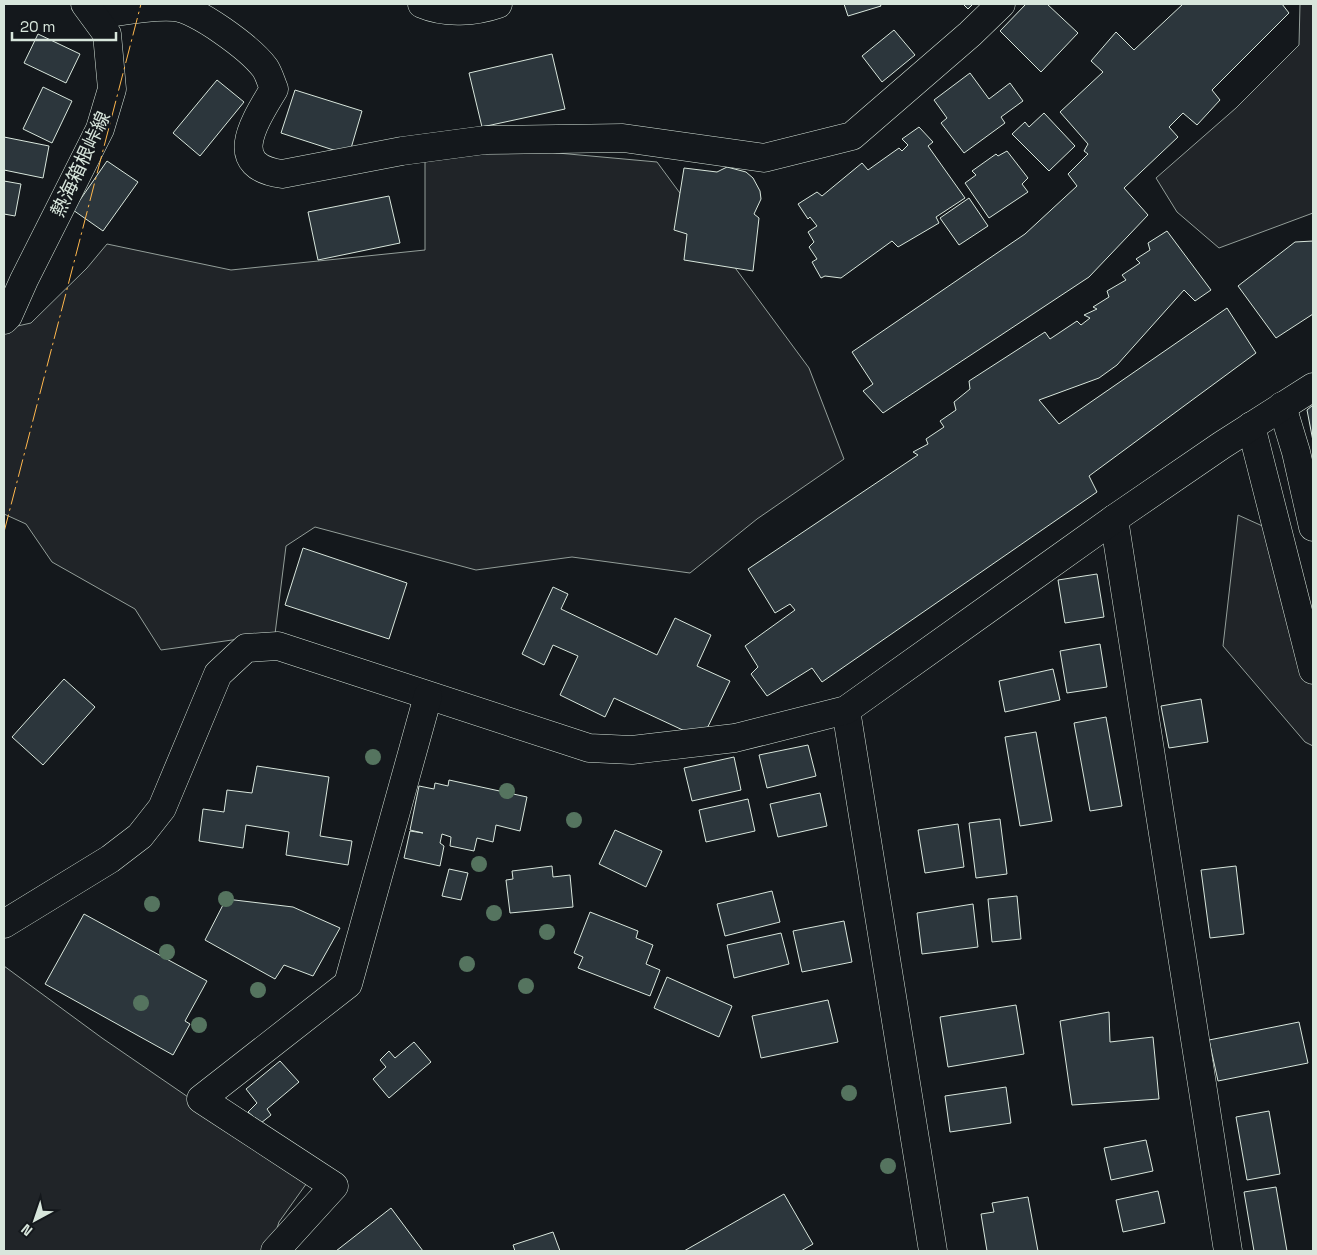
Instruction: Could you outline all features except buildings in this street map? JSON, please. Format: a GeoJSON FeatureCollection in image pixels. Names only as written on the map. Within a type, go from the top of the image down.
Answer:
{"type":"FeatureCollection","features":[{"type":"Feature","properties":{"kind":"street"},"geometry":{"type":"LineString","coordinates":[[422,4],[435,9],[480,10],[498,4]]}},
{"type":"Feature","properties":{"kind":"street"},"geometry":{"type":"LineString","coordinates":[[89,10],[176,7],[196,15],[242,44],[265,69],[274,89],[253,127],[247,148],[252,161],[265,171],[282,174],[402,151],[485,140],[623,138],[764,158],[852,136],[970,34],[1000,4]]}},
{"type":"Feature","properties":{"kind":"street","name":"熱海箱根峠線"},"geometry":{"type":"LineString","coordinates":[[4,320],[8,316],[102,121],[112,89],[107,34],[89,10]]}},
{"type":"Feature","properties":{"kind":"street"},"geometry":{"type":"LineString","coordinates":[[4,924],[110,860],[140,836],[162,808],[218,674],[246,648],[278,646],[589,748],[624,749],[735,738],[846,710],[1114,519],[1251,426],[1313,387]]}},
{"type":"Feature","properties":{"kind":"street"},"geometry":{"type":"LineString","coordinates":[[1282,406],[1296,452],[1313,527]]}},
{"type":"Feature","properties":{"kind":"street"},"geometry":{"type":"LineString","coordinates":[[1251,426],[1313,670]]}},
{"type":"Feature","properties":{"kind":"street"},"geometry":{"type":"LineString","coordinates":[[1114,519],[1228,1251]]}},
{"type":"Feature","properties":{"kind":"street"},"geometry":{"type":"LineString","coordinates":[[275,1251],[334,1186],[201,1099],[348,984],[428,696]]}},
{"type":"Feature","properties":{"kind":"street"},"geometry":{"type":"LineString","coordinates":[[846,710],[933,1251]]}},
{"type":"Feature","properties":{"kind":"shaded area"},"geometry":{"type":"Polygon","coordinates":[[[1300,4],[1313,4],[1313,213],[1219,248],[1177,212],[1156,178],[1236,108],[1299,45],[1300,4]]]}},
{"type":"Feature","properties":{"kind":"shaded area"},"geometry":{"type":"Polygon","coordinates":[[[425,141],[657,162],[809,368],[844,459],[757,519],[690,573],[572,557],[476,570],[315,527],[286,546],[275,634],[161,650],[135,609],[52,562],[26,524],[4,514],[4,329],[31,323],[87,268],[107,244],[231,270],[425,250],[425,141]]]}},
{"type":"Feature","properties":{"kind":"shaded area"},"geometry":{"type":"Polygon","coordinates":[[[1238,515],[1278,533],[1313,622],[1313,746],[1305,742],[1223,646],[1238,515]]]}},
{"type":"Feature","properties":{"kind":"shaded area"},"geometry":{"type":"Polygon","coordinates":[[[4,966],[102,1038],[309,1180],[279,1222],[270,1251],[4,1251],[4,966]]]}},
{"type":"Feature","properties":{"kind":"power"},"geometry":{"type":"LineString","coordinates":[[4,532],[141,4]]}}]}
